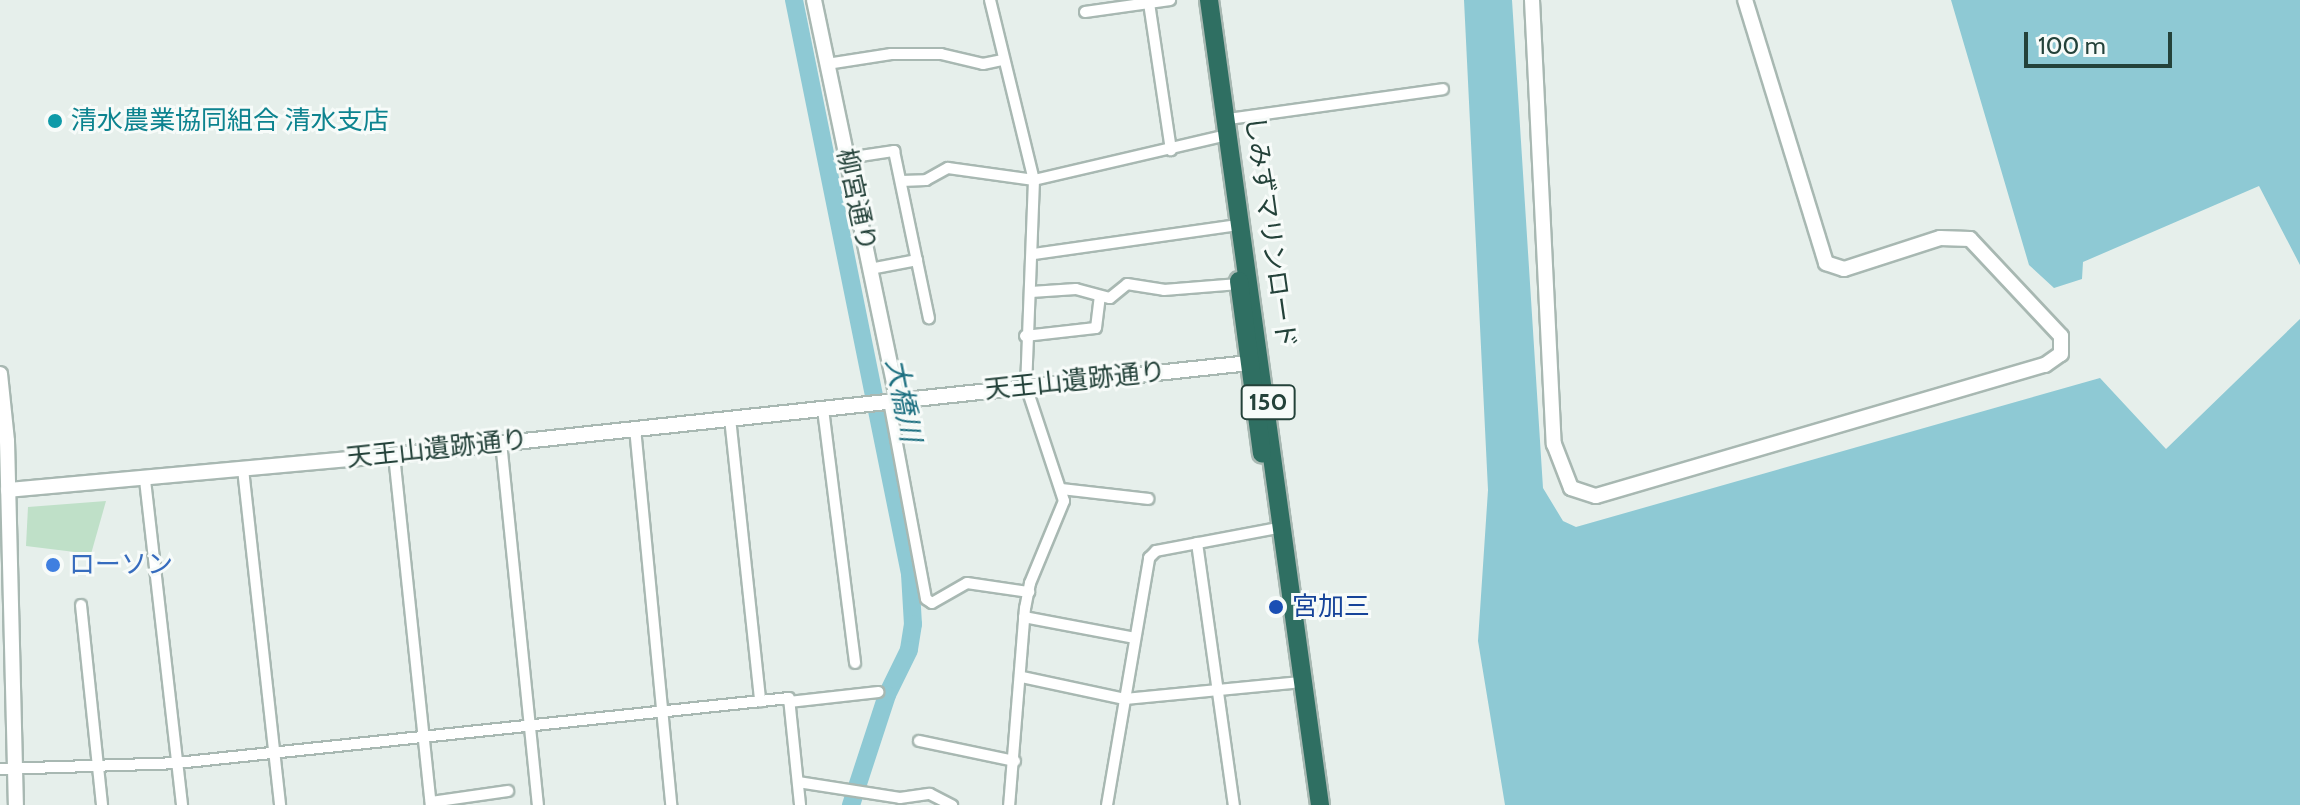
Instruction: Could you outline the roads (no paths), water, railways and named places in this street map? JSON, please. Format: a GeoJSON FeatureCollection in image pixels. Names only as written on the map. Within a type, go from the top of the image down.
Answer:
{"type":"FeatureCollection","features":[{"type":"Feature","properties":{"kind":"highway","name":"しみずマリンロード"},"geometry":{"type":"LineString","coordinates":[[1198,0],[1239,284],[1256,363]]}},
{"type":"Feature","properties":{"kind":"highway","name":"しみずマリンロード"},"geometry":{"type":"LineString","coordinates":[[1209,0],[1228,119],[1309,805]]}},
{"type":"Feature","properties":{"kind":"highway","name":"しみずマリンロード"},"geometry":{"type":"LineString","coordinates":[[1297,683],[1320,805]]}},
{"type":"Feature","properties":{"kind":"street","name":"柳宮通り"},"geometry":{"type":"LineString","coordinates":[[814,0],[870,269],[891,400]]}},
{"type":"Feature","properties":{"kind":"street"},"geometry":{"type":"LineString","coordinates":[[990,0],[1002,60],[1034,180],[1034,254],[1025,336],[1026,386],[1062,489],[1058,524],[1029,592],[1024,617],[1022,677],[1009,805]]}},
{"type":"Feature","properties":{"kind":"street"},"geometry":{"type":"LineString","coordinates":[[1085,12],[1170,0]]}},
{"type":"Feature","properties":{"kind":"street"},"geometry":{"type":"LineString","coordinates":[[1532,0],[1554,444],[1571,488],[1596,496],[2045,365],[2061,354],[2061,336],[1970,239],[1940,238],[1844,269],[1826,263],[1745,0]]}},
{"type":"Feature","properties":{"kind":"street"},"geometry":{"type":"LineString","coordinates":[[1149,3],[1171,150]]}},
{"type":"Feature","properties":{"kind":"street"},"geometry":{"type":"LineString","coordinates":[[827,64],[891,54],[941,54],[983,64],[1002,60]]}},
{"type":"Feature","properties":{"kind":"street"},"geometry":{"type":"LineString","coordinates":[[1228,119],[1443,89]]}},
{"type":"Feature","properties":{"kind":"street"},"geometry":{"type":"LineString","coordinates":[[901,181],[926,180],[948,168],[1034,180],[1219,137]]}},
{"type":"Feature","properties":{"kind":"street"},"geometry":{"type":"LineString","coordinates":[[847,158],[894,151],[929,318]]}},
{"type":"Feature","properties":{"kind":"street"},"geometry":{"type":"LineString","coordinates":[[1034,254],[1231,226]]}},
{"type":"Feature","properties":{"kind":"street"},"geometry":{"type":"LineString","coordinates":[[870,269],[917,260]]}},
{"type":"Feature","properties":{"kind":"street"},"geometry":{"type":"LineString","coordinates":[[1031,292],[1076,289],[1110,298],[1127,284],[1164,290],[1239,284]]}},
{"type":"Feature","properties":{"kind":"street"},"geometry":{"type":"LineString","coordinates":[[1025,336],[1096,328],[1100,297]]}},
{"type":"Feature","properties":{"kind":"street","name":"天王山遺跡通り"},"geometry":{"type":"LineString","coordinates":[[8,490],[145,480],[394,455],[1256,363]]}},
{"type":"Feature","properties":{"kind":"street"},"geometry":{"type":"LineString","coordinates":[[0,374],[8,490],[4,526],[7,768],[16,805]]}},
{"type":"Feature","properties":{"kind":"street"},"geometry":{"type":"LineString","coordinates":[[891,400],[926,599],[932,603],[967,583],[1029,592]]}},
{"type":"Feature","properties":{"kind":"street"},"geometry":{"type":"LineString","coordinates":[[823,409],[855,663]]}},
{"type":"Feature","properties":{"kind":"street"},"geometry":{"type":"LineString","coordinates":[[730,418],[760,701]]}},
{"type":"Feature","properties":{"kind":"street"},"geometry":{"type":"LineString","coordinates":[[635,428],[671,805]]}},
{"type":"Feature","properties":{"kind":"street"},"geometry":{"type":"LineString","coordinates":[[501,442],[538,805]]}},
{"type":"Feature","properties":{"kind":"street"},"geometry":{"type":"LineString","coordinates":[[394,455],[431,804],[508,791]]}},
{"type":"Feature","properties":{"kind":"street"},"geometry":{"type":"LineString","coordinates":[[243,469],[280,805]]}},
{"type":"Feature","properties":{"kind":"street"},"geometry":{"type":"LineString","coordinates":[[145,480],[182,805]]}},
{"type":"Feature","properties":{"kind":"street"},"geometry":{"type":"LineString","coordinates":[[1062,489],[1148,499]]}},
{"type":"Feature","properties":{"kind":"street"},"geometry":{"type":"LineString","coordinates":[[1107,805],[1149,558],[1156,551],[1277,528]]}},
{"type":"Feature","properties":{"kind":"street"},"geometry":{"type":"LineString","coordinates":[[1197,543],[1234,805]]}},
{"type":"Feature","properties":{"kind":"street"},"geometry":{"type":"LineString","coordinates":[[81,605],[102,805]]}},
{"type":"Feature","properties":{"kind":"street"},"geometry":{"type":"LineString","coordinates":[[1024,617],[1135,638]]}},
{"type":"Feature","properties":{"kind":"street"},"geometry":{"type":"LineString","coordinates":[[1022,677],[1125,699],[1297,683]]}},
{"type":"Feature","properties":{"kind":"street"},"geometry":{"type":"LineString","coordinates":[[789,702],[878,692]]}},
{"type":"Feature","properties":{"kind":"street"},"geometry":{"type":"LineString","coordinates":[[7,768],[177,763],[789,698],[800,805]]}},
{"type":"Feature","properties":{"kind":"street"},"geometry":{"type":"LineString","coordinates":[[919,741],[1015,761]]}},
{"type":"Feature","properties":{"kind":"street"},"geometry":{"type":"LineString","coordinates":[[798,782],[865,795],[930,794],[952,805]]}},
{"type":"Feature","properties":{"kind":"water"},"geometry":{"type":"Polygon","coordinates":[[[1464,0],[1512,0],[1543,488],[1563,521],[1576,527],[2100,378],[2166,449],[2300,319],[2300,805],[1505,805],[1478,641],[1488,490],[1464,0]]]}},
{"type":"Feature","properties":{"kind":"water"},"geometry":{"type":"Polygon","coordinates":[[[1951,0],[2300,0],[2300,265],[2259,186],[2083,262],[2082,279],[2054,288],[2029,265],[1951,0]]]}},
{"type":"Feature","properties":{"kind":"waterway","name":"大橋川"},"geometry":{"type":"LineString","coordinates":[[794,0],[910,574],[913,624],[909,650],[887,695],[851,805]]}},
{"type":"Feature","properties":{"kind":"place","name":"清水農業協同組合 清水支店"},"geometry":{"type":"Point","coordinates":[55,121]}},
{"type":"Feature","properties":{"kind":"place","name":"ローソン"},"geometry":{"type":"Point","coordinates":[53,565]}},
{"type":"Feature","properties":{"kind":"place","name":"宮加三"},"geometry":{"type":"Point","coordinates":[1276,607]}}]}
